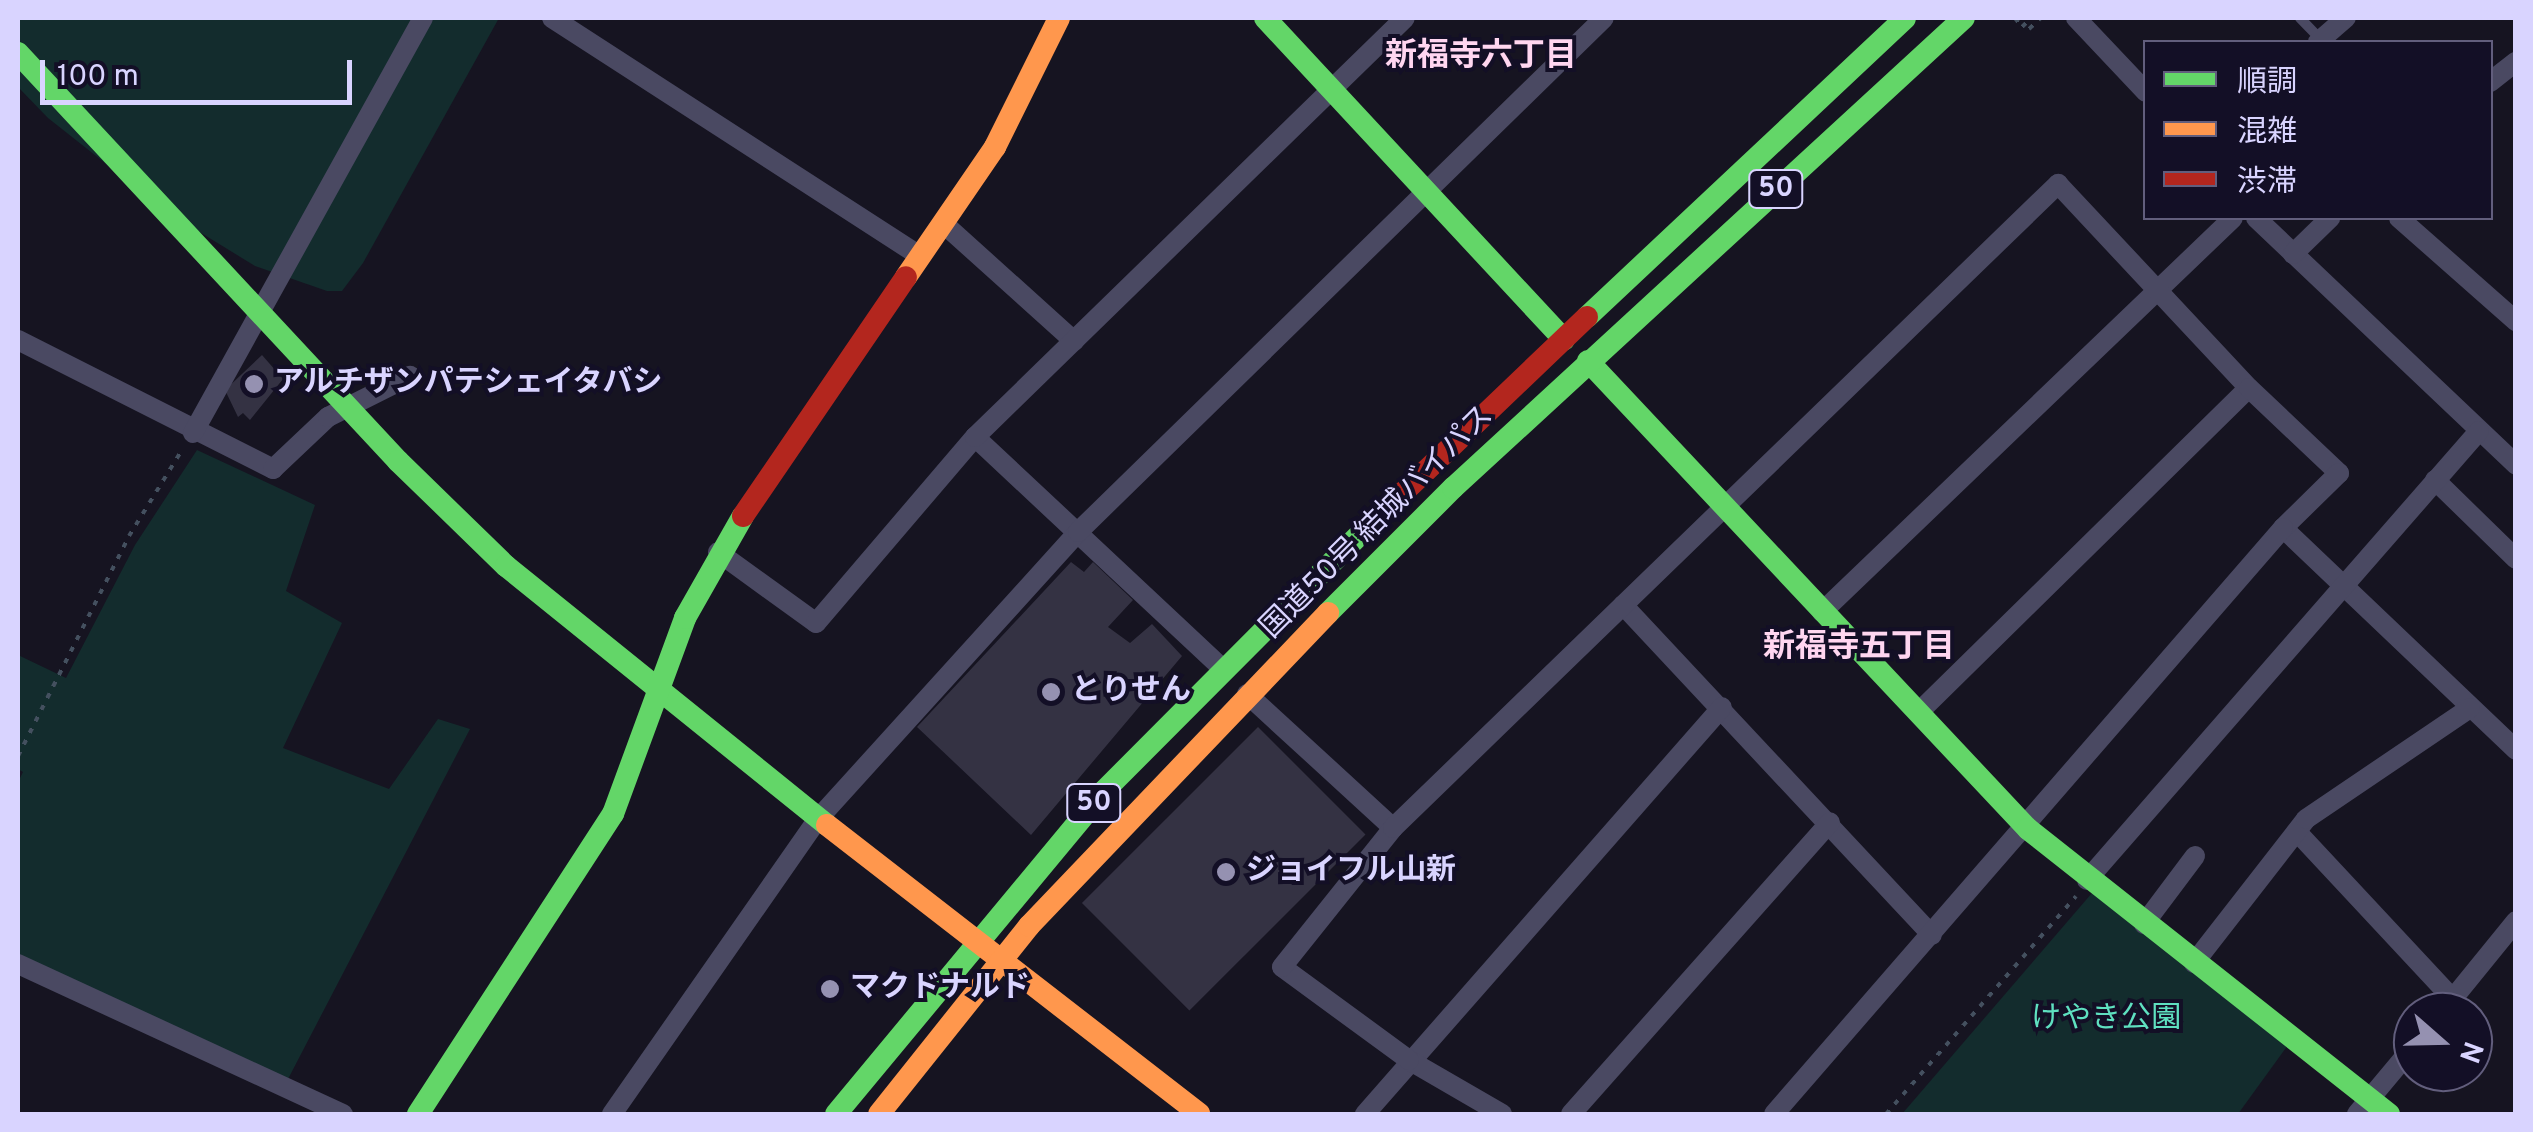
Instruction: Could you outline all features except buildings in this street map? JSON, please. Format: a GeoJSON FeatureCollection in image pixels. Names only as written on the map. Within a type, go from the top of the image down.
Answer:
{"type":"FeatureCollection","features":[{"type":"Feature","properties":{"kind":"main road"},"geometry":{"type":"LineString","coordinates":[[418,1114],[593,851],[660,694],[685,618],[718,552],[944,224],[1018,108],[1059,18]]}},
{"type":"Feature","properties":{"kind":"main road"},"geometry":{"type":"LineString","coordinates":[[1264,18],[1564,340]]}},
{"type":"Feature","properties":{"kind":"main road","name":"国道50号 結城バイパス"},"geometry":{"type":"LineString","coordinates":[[836,1114],[1104,791],[1564,340],[1905,18]]}},
{"type":"Feature","properties":{"kind":"main road","name":"国道50号 結城バイパス"},"geometry":{"type":"LineString","coordinates":[[879,1114],[998,964],[1247,694],[1588,361],[1964,18]]}},
{"type":"Feature","properties":{"kind":"main road"},"geometry":{"type":"LineString","coordinates":[[18,53],[348,408],[506,566],[998,964],[1199,1114]]}},
{"type":"Feature","properties":{"kind":"main road"},"geometry":{"type":"LineString","coordinates":[[1588,361],[1721,506],[2084,885],[2194,963],[2364,1107],[2389,1114]]}},
{"type":"Feature","properties":{"kind":"street"},"geometry":{"type":"LineString","coordinates":[[192,433],[257,309],[423,18]]}},
{"type":"Feature","properties":{"kind":"street"},"geometry":{"type":"LineString","coordinates":[[552,18],[920,256]]}},
{"type":"Feature","properties":{"kind":"street"},"geometry":{"type":"LineString","coordinates":[[718,552],[816,623],[975,437],[1405,18]]}},
{"type":"Feature","properties":{"kind":"street"},"geometry":{"type":"LineString","coordinates":[[612,1114],[818,820],[1078,532],[1425,187],[1604,18]]}},
{"type":"Feature","properties":{"kind":"street"},"geometry":{"type":"LineString","coordinates":[[2076,18],[2143,89]]}},
{"type":"Feature","properties":{"kind":"street"},"geometry":{"type":"LineString","coordinates":[[2320,40],[2346,18]]}},
{"type":"Feature","properties":{"kind":"street"},"geometry":{"type":"LineString","coordinates":[[2493,80],[2516,62]]}},
{"type":"Feature","properties":{"kind":"street"},"geometry":{"type":"LineString","coordinates":[[1502,1114],[1409,1060],[1282,967],[1393,828],[1721,506],[2058,184],[2248,388],[2339,473],[2283,528],[2028,829],[1774,1114]]}},
{"type":"Feature","properties":{"kind":"street"},"geometry":{"type":"LineString","coordinates":[[1822,612],[2231,220]]}},
{"type":"Feature","properties":{"kind":"street"},"geometry":{"type":"LineString","coordinates":[[2258,220],[2516,464]]}},
{"type":"Feature","properties":{"kind":"street"},"geometry":{"type":"LineString","coordinates":[[2293,254],[2328,220]]}},
{"type":"Feature","properties":{"kind":"street"},"geometry":{"type":"LineString","coordinates":[[2400,220],[2516,321]]}},
{"type":"Feature","properties":{"kind":"street"},"geometry":{"type":"LineString","coordinates":[[944,224],[1074,341]]}},
{"type":"Feature","properties":{"kind":"street"},"geometry":{"type":"LineString","coordinates":[[20,347],[273,469],[328,417],[410,376]]}},
{"type":"Feature","properties":{"kind":"street"},"geometry":{"type":"LineString","coordinates":[[1919,712],[2248,388]]}},
{"type":"Feature","properties":{"kind":"street"},"geometry":{"type":"LineString","coordinates":[[2084,885],[2478,431]]}},
{"type":"Feature","properties":{"kind":"street"},"geometry":{"type":"LineString","coordinates":[[975,437],[1224,670]]}},
{"type":"Feature","properties":{"kind":"street"},"geometry":{"type":"LineString","coordinates":[[2435,480],[2516,558]]}},
{"type":"Feature","properties":{"kind":"street"},"geometry":{"type":"LineString","coordinates":[[2283,528],[2516,750]]}},
{"type":"Feature","properties":{"kind":"street"},"geometry":{"type":"LineString","coordinates":[[1622,605],[1830,822],[1932,935]]}},
{"type":"Feature","properties":{"kind":"street"},"geometry":{"type":"LineString","coordinates":[[1247,694],[1393,828]]}},
{"type":"Feature","properties":{"kind":"street"},"geometry":{"type":"LineString","coordinates":[[1365,1114],[1722,708]]}},
{"type":"Feature","properties":{"kind":"street"},"geometry":{"type":"LineString","coordinates":[[2194,963],[2299,834],[2306,819],[2470,708]]}},
{"type":"Feature","properties":{"kind":"street"},"geometry":{"type":"LineString","coordinates":[[1571,1114],[1830,822]]}},
{"type":"Feature","properties":{"kind":"street"},"geometry":{"type":"LineString","coordinates":[[2299,834],[2437,992]]}},
{"type":"Feature","properties":{"kind":"street"},"geometry":{"type":"LineString","coordinates":[[2144,924],[2195,856]]}},
{"type":"Feature","properties":{"kind":"street"},"geometry":{"type":"LineString","coordinates":[[2459,992],[2516,921]]}},
{"type":"Feature","properties":{"kind":"street"},"geometry":{"type":"LineString","coordinates":[[18,964],[343,1114]]}},
{"type":"Feature","properties":{"kind":"street"},"geometry":{"type":"LineString","coordinates":[[2364,1107],[2393,1072]]}},
{"type":"Feature","properties":{"kind":"lane"},"geometry":{"type":"LineString","coordinates":[[2300,18],[2318,40]]}},
{"type":"Feature","properties":{"kind":"path"},"geometry":{"type":"LineString","coordinates":[[2016,18],[2022,27],[2031,18]]}},
{"type":"Feature","properties":{"kind":"path"},"geometry":{"type":"LineString","coordinates":[[2029,29],[2041,18]]}},
{"type":"Feature","properties":{"kind":"path"},"geometry":{"type":"LineString","coordinates":[[18,756],[129,536],[192,433]]}},
{"type":"Feature","properties":{"kind":"path"},"geometry":{"type":"LineString","coordinates":[[1886,1114],[2084,885]]}},
{"type":"Feature","properties":{"kind":"green space"},"geometry":{"type":"Polygon","coordinates":[[[18,18],[499,18],[363,263],[342,291],[327,291],[255,266],[167,212],[48,118],[18,87],[18,18]]]}},
{"type":"Feature","properties":{"kind":"green space"},"geometry":{"type":"Polygon","coordinates":[[[197,450],[315,505],[286,591],[342,623],[283,748],[389,789],[438,719],[470,729],[287,1081],[18,955],[18,782],[23,772],[18,769],[18,655],[66,678],[135,545],[197,450]]]}},
{"type":"Feature","properties":{"kind":"green space","name":"けやき公園"},"geometry":{"type":"Polygon","coordinates":[[[2092,893],[2288,1045],[2238,1114],[1902,1114],[2092,893]]]}},
{"type":"Feature","properties":{"kind":"traffic: fast"},"geometry":{"type":"LineString","coordinates":[[1265,18],[1564,340]]}},
{"type":"Feature","properties":{"kind":"traffic: fast"},"geometry":{"type":"LineString","coordinates":[[1587,317],[1905,18]]}},
{"type":"Feature","properties":{"kind":"traffic: fast"},"geometry":{"type":"LineString","coordinates":[[1328,613],[1453,488],[1964,18]]}},
{"type":"Feature","properties":{"kind":"traffic: fast"},"geometry":{"type":"LineString","coordinates":[[18,53],[398,461],[506,566],[827,825]]}},
{"type":"Feature","properties":{"kind":"traffic: fast"},"geometry":{"type":"LineString","coordinates":[[1588,361],[2028,829],[2389,1114]]}},
{"type":"Feature","properties":{"kind":"traffic: fast"},"geometry":{"type":"LineString","coordinates":[[418,1114],[613,814],[685,618],[743,516]]}},
{"type":"Feature","properties":{"kind":"traffic: fast"},"geometry":{"type":"LineString","coordinates":[[836,1114],[1104,791],[1365,529]]}},
{"type":"Feature","properties":{"kind":"traffic: slow"},"geometry":{"type":"LineString","coordinates":[[906,277],[995,147],[1059,18]]}},
{"type":"Feature","properties":{"kind":"traffic: slow"},"geometry":{"type":"LineString","coordinates":[[879,1114],[1029,926],[1328,613]]}},
{"type":"Feature","properties":{"kind":"traffic: slow"},"geometry":{"type":"LineString","coordinates":[[827,825],[1199,1114]]}},
{"type":"Feature","properties":{"kind":"traffic: jam"},"geometry":{"type":"LineString","coordinates":[[743,516],[906,277]]}},
{"type":"Feature","properties":{"kind":"traffic: jam"},"geometry":{"type":"LineString","coordinates":[[1365,529],[1587,317]]}},
{"type":"Feature","properties":{"kind":"place","name":"アルチザンパテシェイタバシ"},"geometry":{"type":"Point","coordinates":[254,384]}},
{"type":"Feature","properties":{"kind":"place","name":"とりせん"},"geometry":{"type":"Point","coordinates":[1051,692]}},
{"type":"Feature","properties":{"kind":"place","name":"ジョイフル山新"},"geometry":{"type":"Point","coordinates":[1226,872]}},
{"type":"Feature","properties":{"kind":"place","name":"マクドナルド"},"geometry":{"type":"Point","coordinates":[830,989]}},
{"type":"Feature","properties":{"kind":"district","name":"新福寺六丁目"},"geometry":{"type":"Point","coordinates":[1481,57]}},
{"type":"Feature","properties":{"kind":"district","name":"新福寺五丁目"},"geometry":{"type":"Point","coordinates":[1859,648]}}]}
